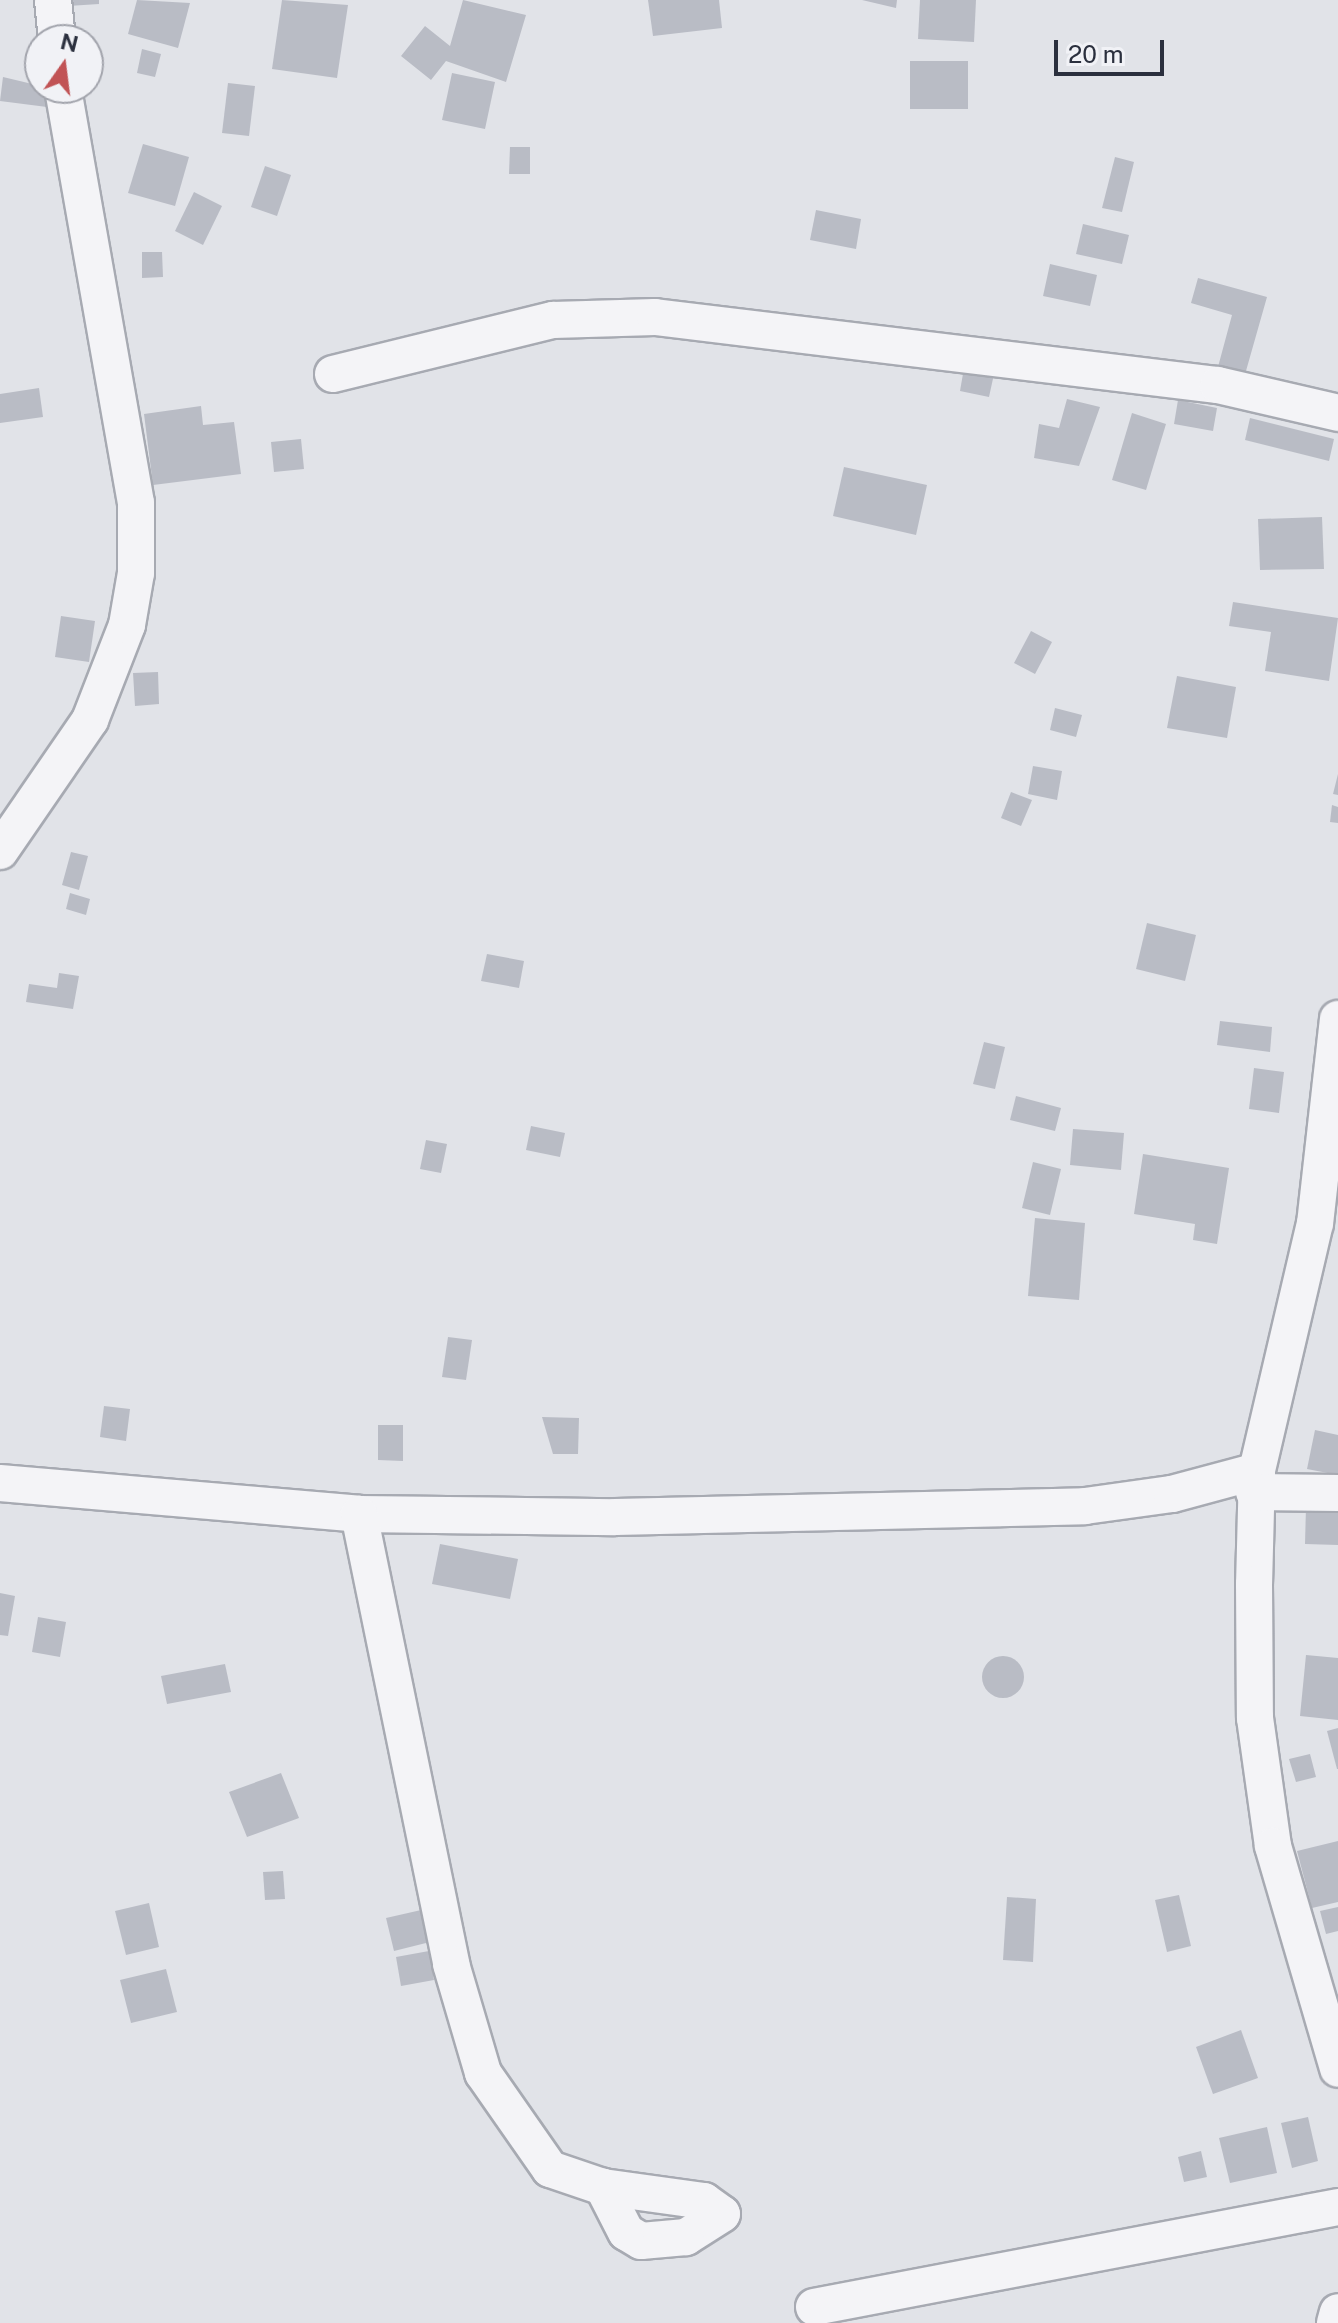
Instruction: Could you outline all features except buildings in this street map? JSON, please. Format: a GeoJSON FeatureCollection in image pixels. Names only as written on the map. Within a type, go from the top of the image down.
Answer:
{"type":"FeatureCollection","features":[{"type":"Feature","properties":{"kind":"street"},"geometry":{"type":"LineString","coordinates":[[53,0],[55,24]]}},
{"type":"Feature","properties":{"kind":"street"},"geometry":{"type":"LineString","coordinates":[[0,851],[90,720],[127,625],[136,573],[136,503],[66,104]]}},
{"type":"Feature","properties":{"kind":"street"},"geometry":{"type":"LineString","coordinates":[[333,374],[553,320],[655,317],[1218,385],[1338,413]]}},
{"type":"Feature","properties":{"kind":"street"},"geometry":{"type":"LineString","coordinates":[[1338,1019],[1333,1141],[1256,1482],[1260,1763],[1273,1846],[1324,1969],[1338,2069]]}},
{"type":"Feature","properties":{"kind":"street"},"geometry":{"type":"LineString","coordinates":[[0,1483],[359,1514],[615,1517],[1085,1506],[1256,1482],[1338,1493]]}},
{"type":"Feature","properties":{"kind":"street"},"geometry":{"type":"LineString","coordinates":[[359,1514],[451,1964],[483,2073],[550,2169],[603,2187]]}},
{"type":"Feature","properties":{"kind":"street"},"geometry":{"type":"LineString","coordinates":[[814,2307],[1338,2207]]}},
{"type":"Feature","properties":{"kind":"street"},"geometry":{"type":"LineString","coordinates":[[1335,2323],[1338,2312]]}}]}
